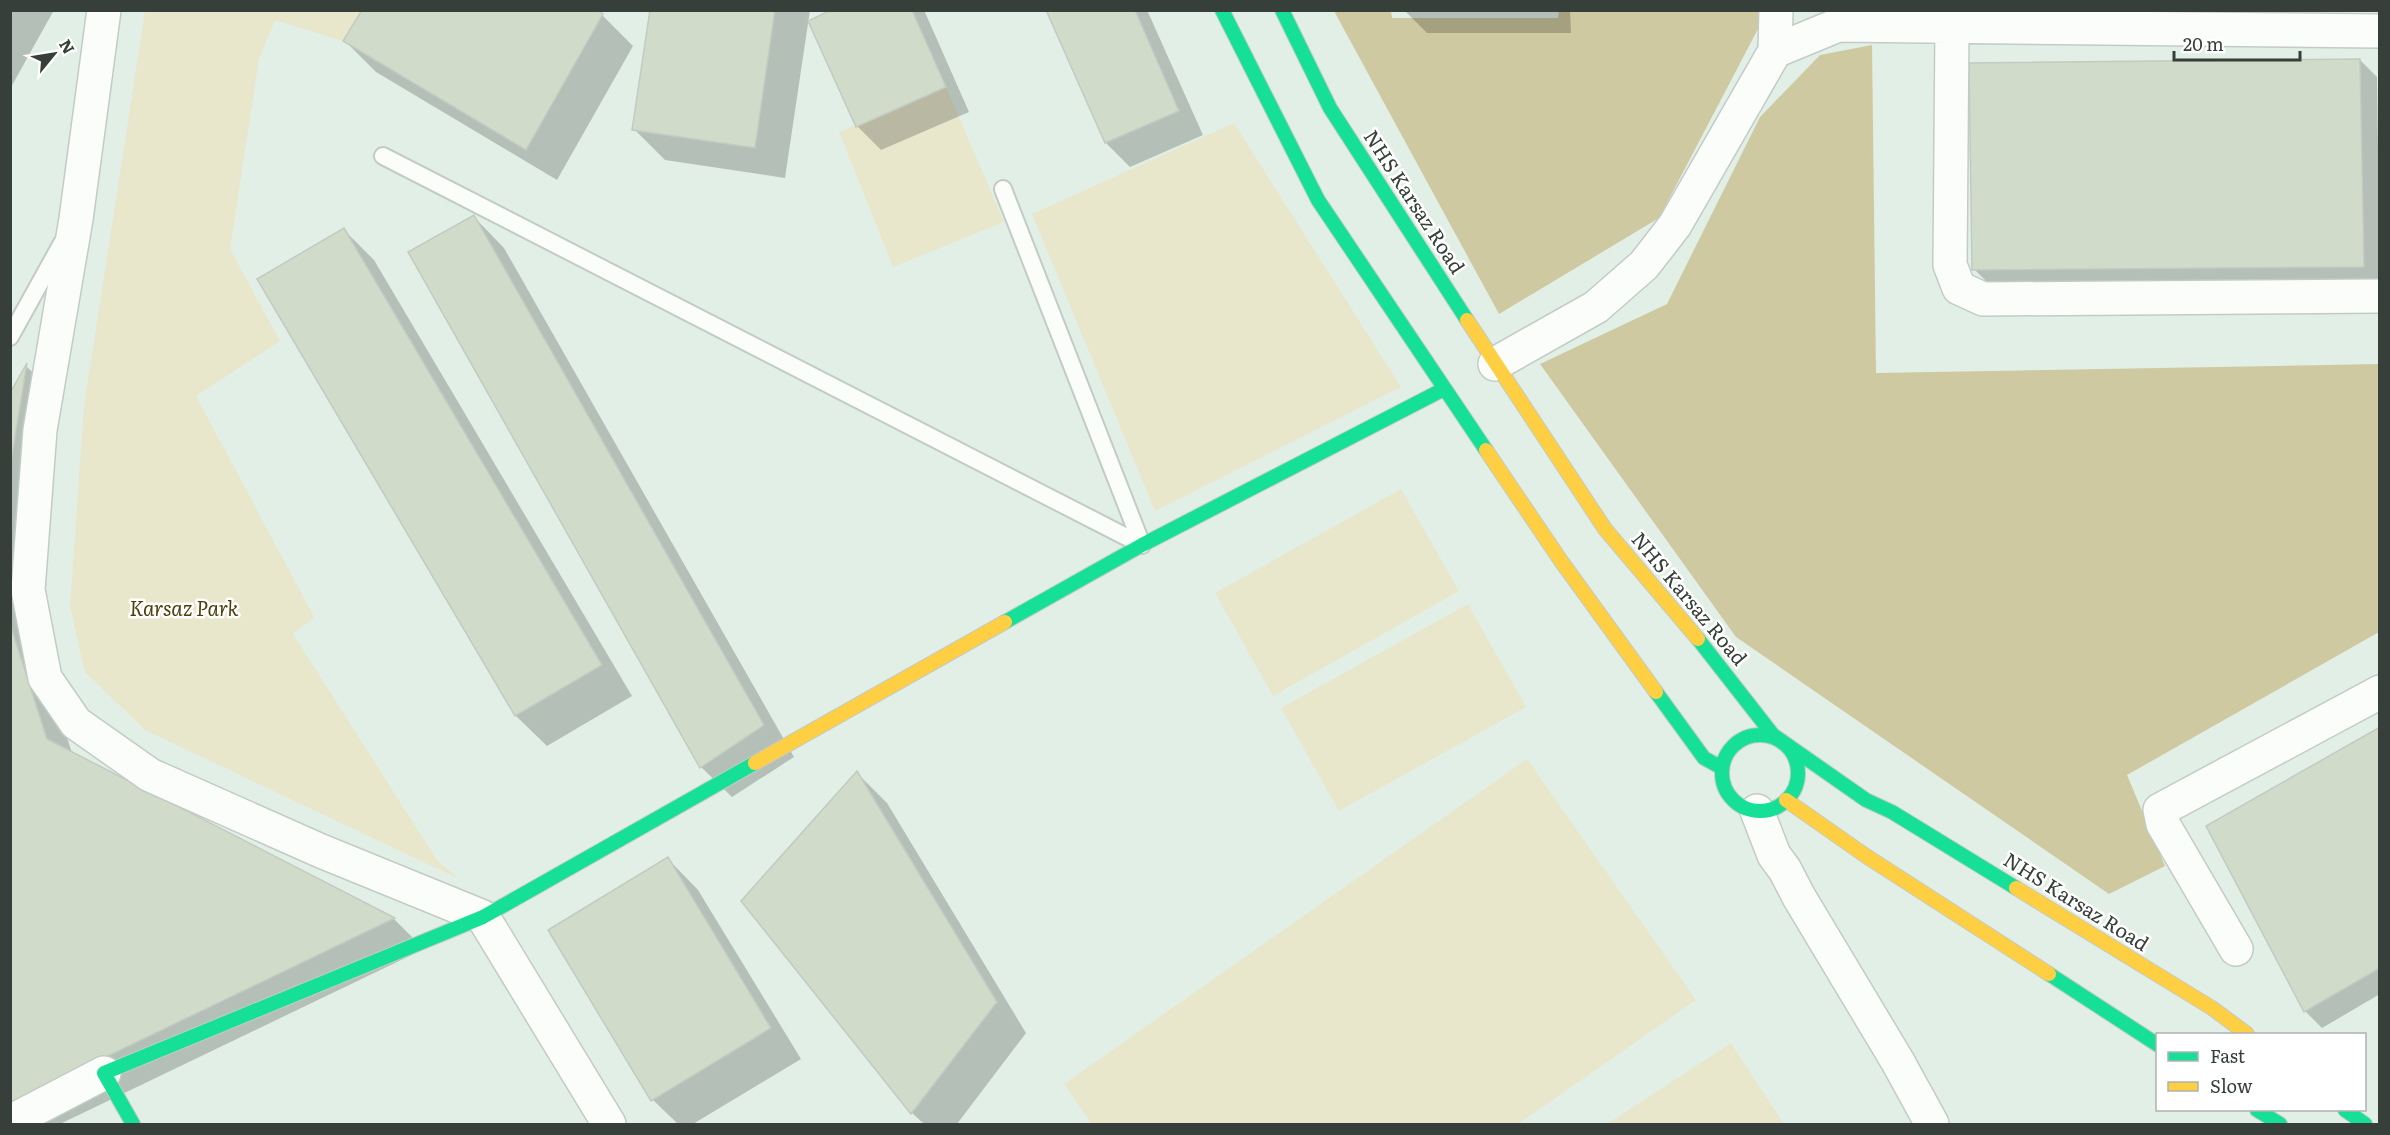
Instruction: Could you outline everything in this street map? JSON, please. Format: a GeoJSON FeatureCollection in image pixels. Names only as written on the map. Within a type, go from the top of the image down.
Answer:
{"type":"FeatureCollection","features":[{"type":"Feature","properties":{"kind":"street"},"geometry":{"type":"LineString","coordinates":[[104,10],[76,219],[40,430],[28,590],[45,678],[76,723],[150,775],[321,851],[483,917],[609,1125]]}},
{"type":"Feature","properties":{"kind":"street"},"geometry":{"type":"LineString","coordinates":[[1222,10],[1318,200],[1562,561],[1704,758],[1722,768]]}},
{"type":"Feature","properties":{"kind":"street","name":"NHS Karsaz Road"},"geometry":{"type":"LineString","coordinates":[[1282,10],[1330,108],[1494,364],[1605,528],[1715,658],[1773,735],[1866,800],[1892,812],[2182,989],[2244,1033]]}},
{"type":"Feature","properties":{"kind":"street"},"geometry":{"type":"LineString","coordinates":[[1494,364],[1596,307],[1644,265],[1675,225],[1775,51],[1776,10]]}},
{"type":"Feature","properties":{"kind":"street"},"geometry":{"type":"LineString","coordinates":[[1775,51],[1838,25],[2379,31]]}},
{"type":"Feature","properties":{"kind":"street"},"geometry":{"type":"LineString","coordinates":[[1952,26],[1950,265],[1959,288],[1983,299],[2379,296]]}},
{"type":"Feature","properties":{"kind":"street"},"geometry":{"type":"LineString","coordinates":[[10,1122],[104,1073],[483,917],[1142,544],[1444,389]]}},
{"type":"Feature","properties":{"kind":"street"},"geometry":{"type":"LineString","coordinates":[[2236,949],[2163,824],[2160,810],[2379,692]]}},
{"type":"Feature","properties":{"kind":"street"},"geometry":{"type":"LineString","coordinates":[[1772,805],[1793,791],[1798,769],[1789,748],[1780,741],[1768,736],[1756,735],[1744,738],[1734,746],[1722,768],[1727,791],[1735,801],[1745,807],[1772,805],[1812,820],[1838,835],[1866,856],[2156,1044]]}},
{"type":"Feature","properties":{"kind":"street"},"geometry":{"type":"LineString","coordinates":[[1772,805],[1774,855],[1898,1062],[1932,1125]]}},
{"type":"Feature","properties":{"kind":"street"},"geometry":{"type":"LineString","coordinates":[[104,1073],[133,1125]]}},
{"type":"Feature","properties":{"kind":"street"},"geometry":{"type":"LineString","coordinates":[[2259,1111],[2280,1125]]}},
{"type":"Feature","properties":{"kind":"street"},"geometry":{"type":"LineString","coordinates":[[2346,1111],[2365,1125]]}},
{"type":"Feature","properties":{"kind":"street"},"geometry":{"type":"LineString","coordinates":[[2375,1125],[2379,1122]]}},
{"type":"Feature","properties":{"kind":"lane"},"geometry":{"type":"LineString","coordinates":[[383,156],[1142,544]]}},
{"type":"Feature","properties":{"kind":"lane"},"geometry":{"type":"LineString","coordinates":[[1003,189],[1142,544]]}},
{"type":"Feature","properties":{"kind":"lane"},"geometry":{"type":"LineString","coordinates":[[10,337],[76,219]]}},
{"type":"Feature","properties":{"kind":"green space","name":"Karsaz Park"},"geometry":{"type":"Polygon","coordinates":[[[145,11],[362,11],[343,41],[275,20],[259,59],[230,249],[280,341],[196,396],[314,617],[293,634],[437,860],[459,879],[145,730],[85,672],[70,606],[84,406],[145,11]]]}},
{"type":"Feature","properties":{"kind":"green space"},"geometry":{"type":"Polygon","coordinates":[[[946,87],[1004,222],[893,267],[839,132],[946,87]]]}},
{"type":"Feature","properties":{"kind":"green space"},"geometry":{"type":"Polygon","coordinates":[[[1234,123],[1401,387],[1155,511],[1032,214],[1234,123]]]}},
{"type":"Feature","properties":{"kind":"green space"},"geometry":{"type":"Polygon","coordinates":[[[1401,489],[1459,591],[1273,696],[1215,593],[1401,489]]]}},
{"type":"Feature","properties":{"kind":"green space"},"geometry":{"type":"Polygon","coordinates":[[[1468,604],[1526,707],[1339,811],[1281,708],[1468,604]]]}},
{"type":"Feature","properties":{"kind":"green space"},"geometry":{"type":"Polygon","coordinates":[[[1527,759],[1696,1000],[1518,1124],[1092,1124],[1064,1084],[1527,759]]]}},
{"type":"Feature","properties":{"kind":"green space"},"geometry":{"type":"Polygon","coordinates":[[[1731,1043],[1784,1124],[1607,1124],[1731,1043]]]}},
{"type":"Feature","properties":{"kind":"shaded area"},"geometry":{"type":"Polygon","coordinates":[[[1559,10],[1759,11],[1759,27],[1659,218],[1499,314],[1334,11],[1391,11],[1392,18],[1558,18],[1559,10]]]}},
{"type":"Feature","properties":{"kind":"shaded area"},"geometry":{"type":"Polygon","coordinates":[[[1872,45],[1876,373],[2379,364],[2379,632],[2127,775],[2165,866],[2109,894],[1736,637],[1540,364],[1667,304],[1760,117],[1820,55],[1872,45]]]}},
{"type":"Feature","properties":{"kind":"building"},"geometry":{"type":"Polygon","coordinates":[[[362,10],[598,10],[603,14],[526,150],[343,41],[362,10]]]}},
{"type":"Feature","properties":{"kind":"building"},"geometry":{"type":"Polygon","coordinates":[[[650,10],[775,10],[755,148],[632,130],[650,10]]]}},
{"type":"Feature","properties":{"kind":"building"},"geometry":{"type":"Polygon","coordinates":[[[831,10],[912,10],[946,87],[856,127],[808,21],[831,10]]]}},
{"type":"Feature","properties":{"kind":"building"},"geometry":{"type":"Polygon","coordinates":[[[1046,10],[1135,10],[1179,111],[1105,143],[1046,10]]]}},
{"type":"Feature","properties":{"kind":"building"},"geometry":{"type":"Polygon","coordinates":[[[2360,59],[2364,267],[1972,270],[1969,63],[2360,59]]]}},
{"type":"Feature","properties":{"kind":"building"},"geometry":{"type":"Polygon","coordinates":[[[474,215],[764,725],[700,768],[408,252],[474,215]]]}},
{"type":"Feature","properties":{"kind":"building"},"geometry":{"type":"Polygon","coordinates":[[[344,228],[602,665],[515,716],[257,279],[344,228]]]}},
{"type":"Feature","properties":{"kind":"building"},"geometry":{"type":"Polygon","coordinates":[[[27,363],[10,468],[10,393],[27,363]]]}},
{"type":"Feature","properties":{"kind":"building"},"geometry":{"type":"Polygon","coordinates":[[[10,624],[47,739],[395,918],[10,1103],[10,624]]]}},
{"type":"Feature","properties":{"kind":"building"},"geometry":{"type":"Polygon","coordinates":[[[2380,727],[2380,968],[2304,1012],[2206,826],[2380,727]]]}},
{"type":"Feature","properties":{"kind":"building"},"geometry":{"type":"Polygon","coordinates":[[[857,771],[997,1002],[911,1114],[741,901],[857,771]]]}},
{"type":"Feature","properties":{"kind":"building"},"geometry":{"type":"Polygon","coordinates":[[[668,857],[771,1028],[651,1101],[548,930],[668,857]]]}},
{"type":"Feature","properties":{"kind":"traffic: fast"},"geometry":{"type":"LineString","coordinates":[[1222,10],[1318,200],[1486,450]]}},
{"type":"Feature","properties":{"kind":"traffic: fast"},"geometry":{"type":"LineString","coordinates":[[1282,10],[1330,108],[1467,320]]}},
{"type":"Feature","properties":{"kind":"traffic: fast"},"geometry":{"type":"LineString","coordinates":[[1005,622],[1142,545],[1444,389]]}},
{"type":"Feature","properties":{"kind":"traffic: fast"},"geometry":{"type":"LineString","coordinates":[[1698,639],[1773,735],[1866,800],[1892,812],[2016,888]]}},
{"type":"Feature","properties":{"kind":"traffic: fast"},"geometry":{"type":"LineString","coordinates":[[1656,692],[1704,758],[1722,768]]}},
{"type":"Feature","properties":{"kind":"traffic: fast"},"geometry":{"type":"LineString","coordinates":[[1760,735],[1774,738],[1787,746],[1795,759],[1798,773],[1795,787],[1787,800],[1774,808],[1760,811],[1746,808],[1733,800],[1725,787],[1722,773],[1725,759],[1733,746],[1746,738],[1760,735]]}},
{"type":"Feature","properties":{"kind":"traffic: fast"},"geometry":{"type":"LineString","coordinates":[[133,1124],[104,1073],[483,917],[755,763]]}},
{"type":"Feature","properties":{"kind":"traffic: fast"},"geometry":{"type":"LineString","coordinates":[[2049,974],[2156,1044]]}},
{"type":"Feature","properties":{"kind":"traffic: fast"},"geometry":{"type":"LineString","coordinates":[[2259,1111],[2280,1124]]}},
{"type":"Feature","properties":{"kind":"traffic: fast"},"geometry":{"type":"LineString","coordinates":[[2346,1111],[2365,1124]]}},
{"type":"Feature","properties":{"kind":"traffic: slow"},"geometry":{"type":"LineString","coordinates":[[1467,320],[1605,529],[1698,639]]}},
{"type":"Feature","properties":{"kind":"traffic: slow"},"geometry":{"type":"LineString","coordinates":[[1486,450],[1561,561],[1656,692]]}},
{"type":"Feature","properties":{"kind":"traffic: slow"},"geometry":{"type":"LineString","coordinates":[[755,763],[1005,622]]}},
{"type":"Feature","properties":{"kind":"traffic: slow"},"geometry":{"type":"LineString","coordinates":[[1786,800],[1866,856],[2049,974]]}},
{"type":"Feature","properties":{"kind":"traffic: slow"},"geometry":{"type":"LineString","coordinates":[[2016,888],[2212,1008],[2246,1033]]}}]}
